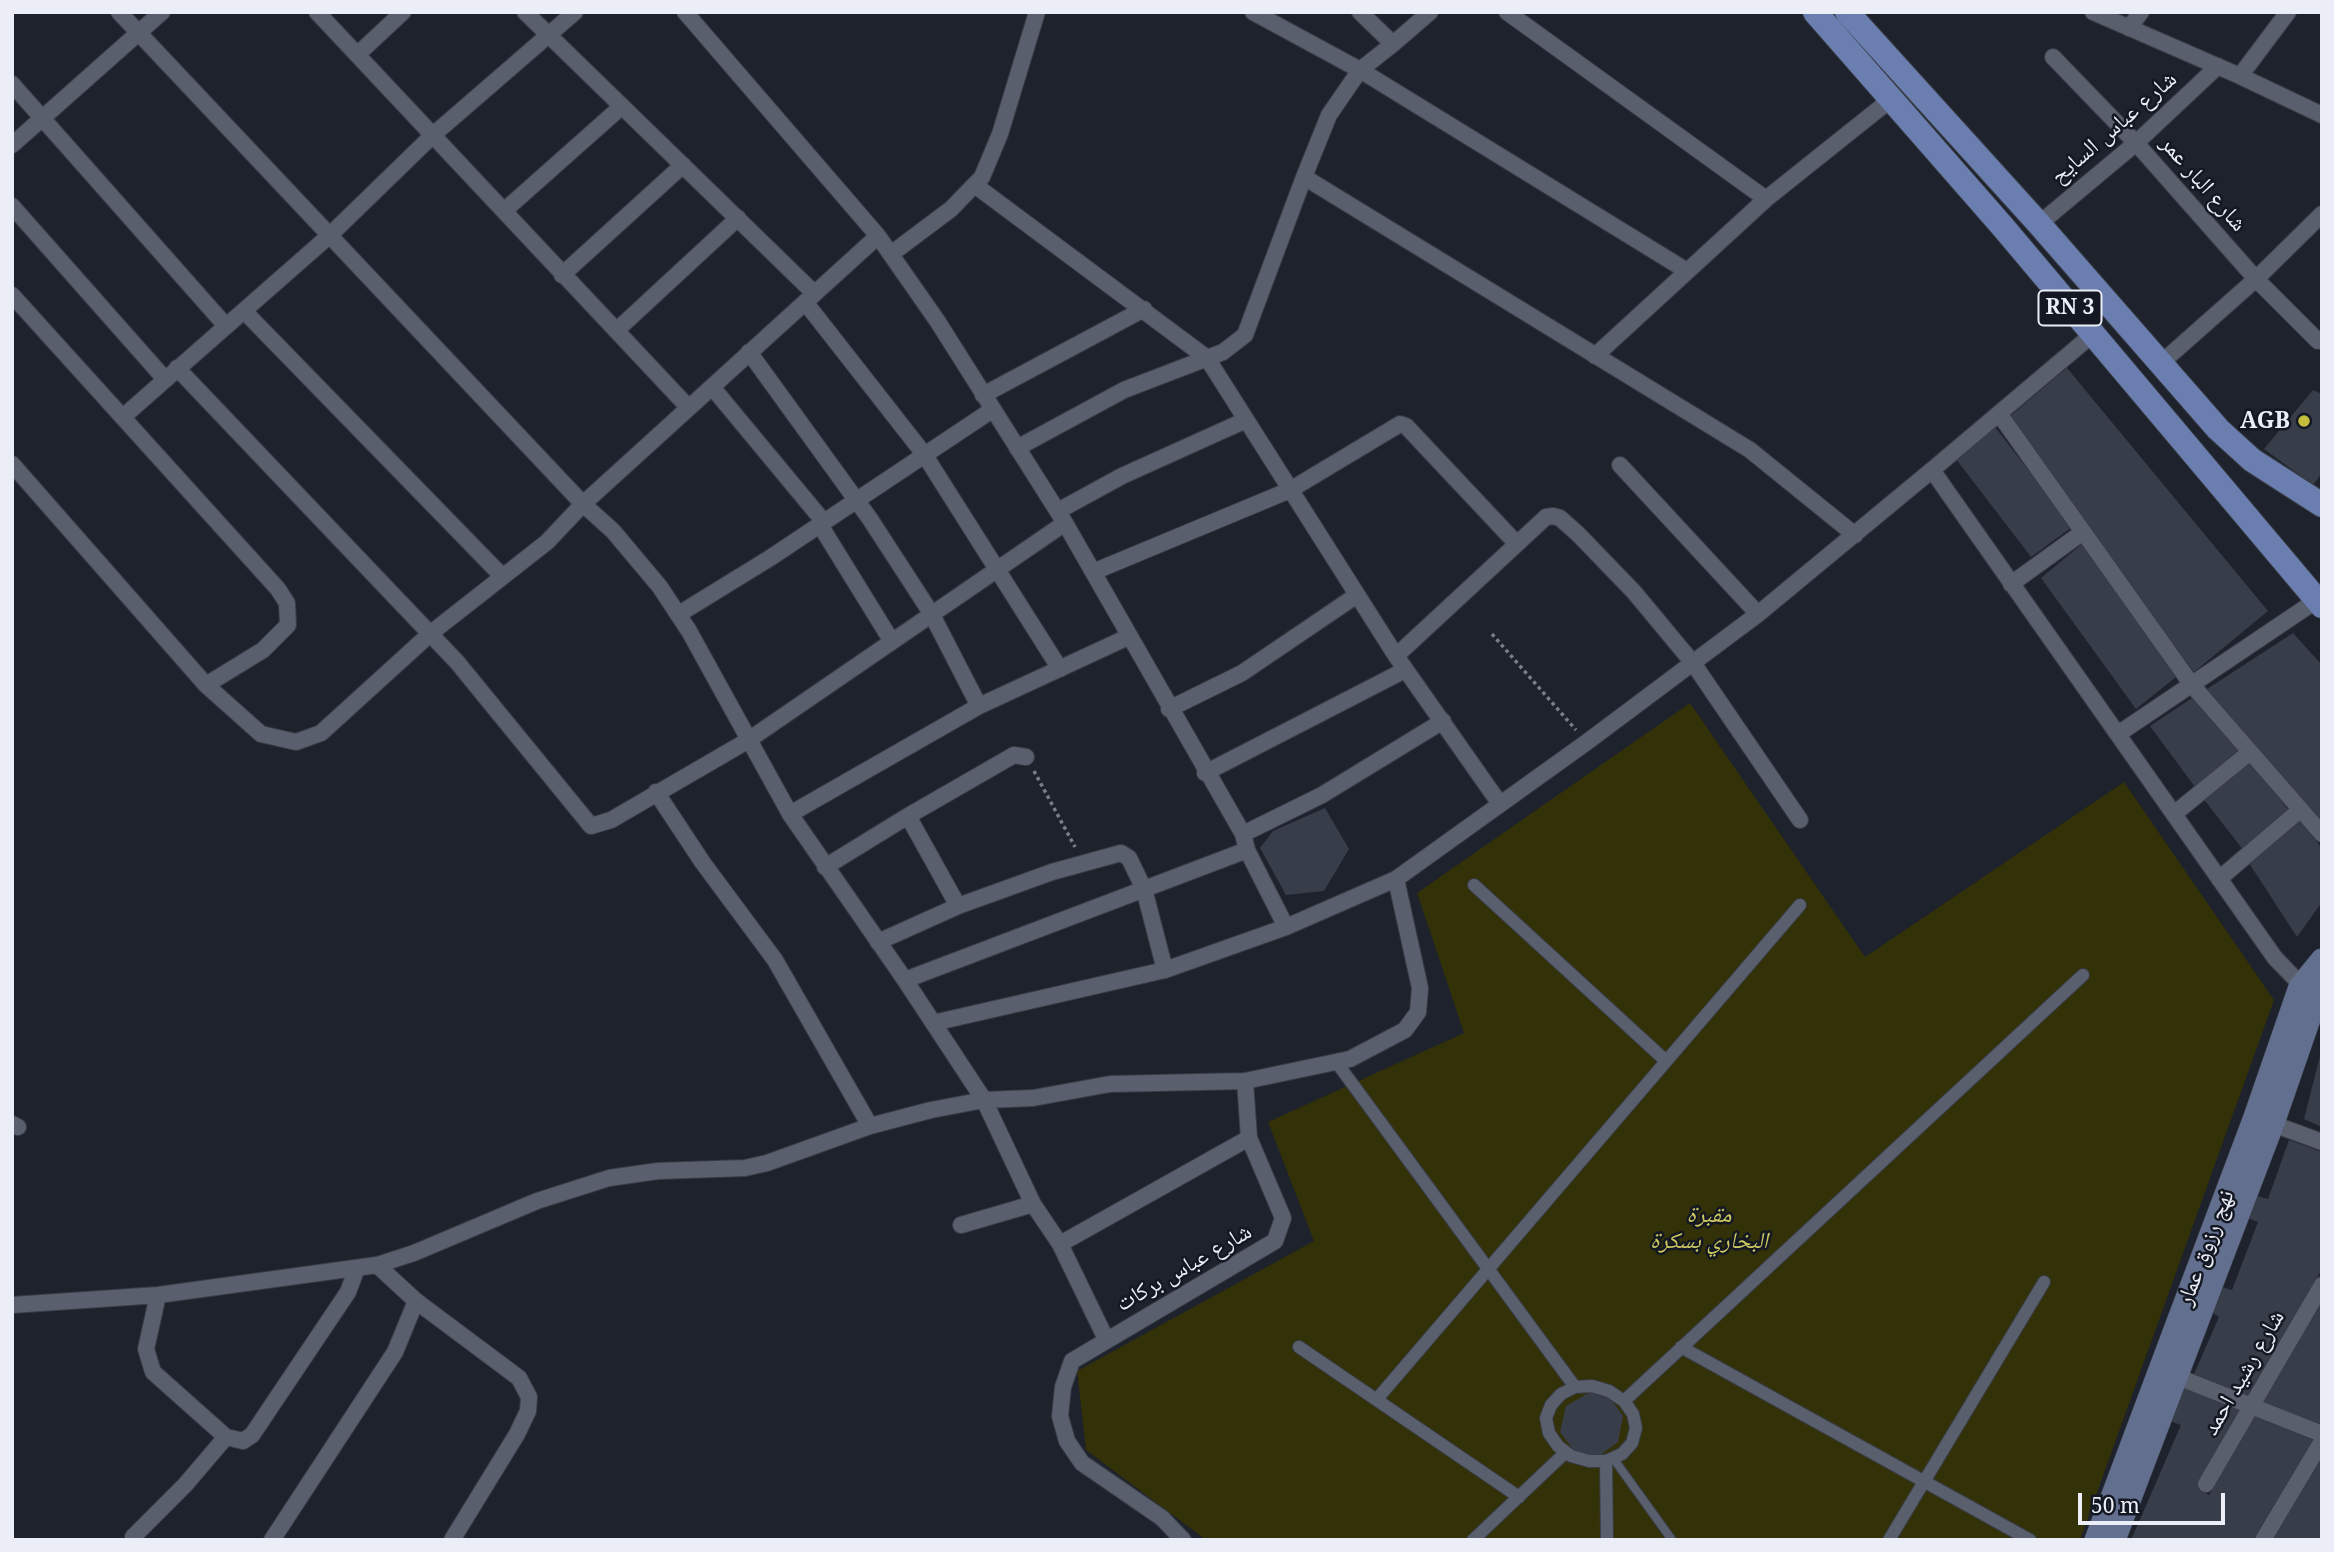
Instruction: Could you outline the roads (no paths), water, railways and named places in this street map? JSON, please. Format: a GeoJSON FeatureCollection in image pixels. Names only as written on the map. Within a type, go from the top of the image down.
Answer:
{"type":"FeatureCollection","features":[{"type":"Feature","properties":{"kind":"main road","name":"RN 3"},"geometry":{"type":"LineString","coordinates":[[1815,12],[2093,334],[2319,603]]}},
{"type":"Feature","properties":{"kind":"main road","name":"RN 3"},"geometry":{"type":"LineString","coordinates":[[1847,12],[2039,224],[2218,429],[2252,460],[2319,499]]}},
{"type":"Feature","properties":{"kind":"main road","name":"نهج رزوق عمار"},"geometry":{"type":"LineString","coordinates":[[2096,1540],[2168,1373],[2322,960]]}},
{"type":"Feature","properties":{"kind":"main road","name":"نهج رزوق عمار"},"geometry":{"type":"LineString","coordinates":[[2309,992],[2322,966]]}},
{"type":"Feature","properties":{"kind":"main road","name":"نهج رزوق عمار"},"geometry":{"type":"LineString","coordinates":[[2114,1540],[2168,1373]]}},
{"type":"Feature","properties":{"kind":"street"},"geometry":{"type":"LineString","coordinates":[[119,12],[638,559],[678,614],[790,814],[905,979],[984,1100],[1033,1204],[1060,1244],[1106,1339]]}},
{"type":"Feature","properties":{"kind":"street"},"geometry":{"type":"LineString","coordinates":[[12,145],[162,12]]}},
{"type":"Feature","properties":{"kind":"street"},"geometry":{"type":"LineString","coordinates":[[317,12],[689,408]]}},
{"type":"Feature","properties":{"kind":"street"},"geometry":{"type":"LineString","coordinates":[[358,54],[403,12]]}},
{"type":"Feature","properties":{"kind":"street"},"geometry":{"type":"LineString","coordinates":[[524,12],[738,218],[810,298],[925,454],[995,570],[1060,669]]}},
{"type":"Feature","properties":{"kind":"street"},"geometry":{"type":"LineString","coordinates":[[124,416],[164,378],[245,312],[330,235],[432,135],[575,12]]}},
{"type":"Feature","properties":{"kind":"street"},"geometry":{"type":"LineString","coordinates":[[685,12],[878,236],[939,322],[1093,572],[1242,834],[1247,850],[1286,927]]}},
{"type":"Feature","properties":{"kind":"street"},"geometry":{"type":"LineString","coordinates":[[891,254],[951,209],[976,186],[1000,134],[1037,12]]}},
{"type":"Feature","properties":{"kind":"street"},"geometry":{"type":"LineString","coordinates":[[1253,12],[1360,70],[1688,271]]}},
{"type":"Feature","properties":{"kind":"street"},"geometry":{"type":"LineString","coordinates":[[1360,12],[1393,44]]}},
{"type":"Feature","properties":{"kind":"street"},"geometry":{"type":"LineString","coordinates":[[1017,448],[1124,390],[1223,352],[1245,335],[1329,115],[1360,70],[1430,12]]}},
{"type":"Feature","properties":{"kind":"street"},"geometry":{"type":"LineString","coordinates":[[1507,12],[1766,199]]}},
{"type":"Feature","properties":{"kind":"street"},"geometry":{"type":"LineString","coordinates":[[2093,12],[2319,110]]}},
{"type":"Feature","properties":{"kind":"street"},"geometry":{"type":"LineString","coordinates":[[2129,28],[2141,12]]}},
{"type":"Feature","properties":{"kind":"street"},"geometry":{"type":"LineString","coordinates":[[2241,76],[2288,12]]}},
{"type":"Feature","properties":{"kind":"street","name":"شارع البار عمر"},"geometry":{"type":"LineString","coordinates":[[2053,57],[2137,143],[2256,279],[2318,341]]}},
{"type":"Feature","properties":{"kind":"street","name":"شارع عباس السايح"},"geometry":{"type":"LineString","coordinates":[[2039,224],[2137,143],[2218,66]]}},
{"type":"Feature","properties":{"kind":"street"},"geometry":{"type":"LineString","coordinates":[[12,84],[226,326]]}},
{"type":"Feature","properties":{"kind":"street"},"geometry":{"type":"LineString","coordinates":[[1595,356],[1766,199],[1890,100]]}},
{"type":"Feature","properties":{"kind":"street"},"geometry":{"type":"LineString","coordinates":[[505,210],[621,107]]}},
{"type":"Feature","properties":{"kind":"street"},"geometry":{"type":"LineString","coordinates":[[562,275],[683,164]]}},
{"type":"Feature","properties":{"kind":"street"},"geometry":{"type":"LineString","coordinates":[[1304,177],[1750,450],[1855,535]]}},
{"type":"Feature","properties":{"kind":"street"},"geometry":{"type":"LineString","coordinates":[[976,186],[1207,358],[1401,663],[1500,804]]}},
{"type":"Feature","properties":{"kind":"street"},"geometry":{"type":"LineString","coordinates":[[12,206],[164,378]]}},
{"type":"Feature","properties":{"kind":"street"},"geometry":{"type":"LineString","coordinates":[[2160,364],[2256,279],[2322,214]]}},
{"type":"Feature","properties":{"kind":"street"},"geometry":{"type":"LineString","coordinates":[[617,330],[738,218]]}},
{"type":"Feature","properties":{"kind":"street"},"geometry":{"type":"LineString","coordinates":[[12,464],[206,685],[261,734],[296,743],[321,733],[430,633],[547,542],[583,504],[878,236]]}},
{"type":"Feature","properties":{"kind":"street"},"geometry":{"type":"LineString","coordinates":[[12,295],[278,589],[287,604],[289,618],[281,635],[206,685]]}},
{"type":"Feature","properties":{"kind":"street"},"geometry":{"type":"LineString","coordinates":[[983,395],[1143,309]]}},
{"type":"Feature","properties":{"kind":"street"},"geometry":{"type":"LineString","coordinates":[[245,312],[502,576]]}},
{"type":"Feature","properties":{"kind":"street"},"geometry":{"type":"LineString","coordinates":[[933,1023],[1165,970],[1286,927],[1396,879],[1587,742],[1758,614],[2000,415],[2093,334]]}},
{"type":"Feature","properties":{"kind":"street"},"geometry":{"type":"LineString","coordinates":[[749,352],[857,499],[931,613],[979,706]]}},
{"type":"Feature","properties":{"kind":"street"},"geometry":{"type":"LineString","coordinates":[[177,368],[430,633],[591,826],[611,820],[747,741],[995,570],[1061,517],[1122,476],[1246,420]]}},
{"type":"Feature","properties":{"kind":"street"},"geometry":{"type":"LineString","coordinates":[[712,387],[822,523],[891,640]]}},
{"type":"Feature","properties":{"kind":"street"},"geometry":{"type":"LineString","coordinates":[[678,614],[822,523],[992,410]]}},
{"type":"Feature","properties":{"kind":"street"},"geometry":{"type":"LineString","coordinates":[[2000,415],[2192,685],[2322,834]]}},
{"type":"Feature","properties":{"kind":"street"},"geometry":{"type":"LineString","coordinates":[[1093,572],[1175,535],[1290,490],[1400,424],[1406,426],[1517,544]]}},
{"type":"Feature","properties":{"kind":"street"},"geometry":{"type":"LineString","coordinates":[[1620,466],[1758,614]]}},
{"type":"Feature","properties":{"kind":"street"},"geometry":{"type":"LineString","coordinates":[[1932,470],[2275,958],[2309,992]]}},
{"type":"Feature","properties":{"kind":"street"},"geometry":{"type":"LineString","coordinates":[[1205,773],[1401,663],[1546,517],[1560,518],[1634,592],[1693,663],[1800,820]]}},
{"type":"Feature","properties":{"kind":"street"},"geometry":{"type":"LineString","coordinates":[[2011,584],[2083,532]]}},
{"type":"Feature","properties":{"kind":"street"},"geometry":{"type":"LineString","coordinates":[[1169,709],[1242,673],[1357,595]]}},
{"type":"Feature","properties":{"kind":"street"},"geometry":{"type":"LineString","coordinates":[[2118,734],[2319,603]]}},
{"type":"Feature","properties":{"kind":"street"},"geometry":{"type":"LineString","coordinates":[[790,814],[979,706],[1128,636]]}},
{"type":"Feature","properties":{"kind":"street"},"geometry":{"type":"LineString","coordinates":[[1242,834],[1322,795],[1443,721]]}},
{"type":"Feature","properties":{"kind":"street"},"geometry":{"type":"LineString","coordinates":[[2174,814],[2250,752]]}},
{"type":"Feature","properties":{"kind":"street"},"geometry":{"type":"LineString","coordinates":[[825,867],[1014,755],[1026,757]]}},
{"type":"Feature","properties":{"kind":"street"},"geometry":{"type":"LineString","coordinates":[[656,792],[697,854],[775,960],[870,1126]]}},
{"type":"Feature","properties":{"kind":"street"},"geometry":{"type":"LineString","coordinates":[[2220,879],[2300,810]]}},
{"type":"Feature","properties":{"kind":"street"},"geometry":{"type":"LineString","coordinates":[[908,816],[958,906]]}},
{"type":"Feature","properties":{"kind":"street"},"geometry":{"type":"LineString","coordinates":[[905,979],[1247,850]]}},
{"type":"Feature","properties":{"kind":"street"},"geometry":{"type":"LineString","coordinates":[[878,942],[958,906],[1121,853],[1126,855],[1144,889],[1165,970]]}},
{"type":"Feature","properties":{"kind":"street"},"geometry":{"type":"LineString","coordinates":[[12,1305],[158,1295],[377,1265],[414,1253],[537,1201],[600,1180],[658,1171],[745,1168],[767,1163],[870,1126],[984,1100],[1033,1098],[1110,1084],[1245,1081],[1337,1063],[1405,1030],[1418,1012],[1420,988],[1396,879]]}},
{"type":"Feature","properties":{"kind":"street"},"geometry":{"type":"LineString","coordinates":[[1474,885],[1666,1061]]}},
{"type":"Feature","properties":{"kind":"street"},"geometry":{"type":"LineString","coordinates":[[1377,1399],[1800,905]]}},
{"type":"Feature","properties":{"kind":"street"},"geometry":{"type":"LineString","coordinates":[[1624,1401],[2082,975]]}},
{"type":"Feature","properties":{"kind":"street"},"geometry":{"type":"LineString","coordinates":[[1337,1063],[1575,1387]]}},
{"type":"Feature","properties":{"kind":"street","name":"شارع عباس بركات"},"geometry":{"type":"LineString","coordinates":[[1183,1540],[1162,1518],[1082,1463],[1067,1441],[1060,1416],[1063,1387],[1072,1361],[1275,1241],[1283,1218],[1249,1138],[1245,1081]]}},
{"type":"Feature","properties":{"kind":"street"},"geometry":{"type":"LineString","coordinates":[[2264,1120],[2322,1142]]}},
{"type":"Feature","properties":{"kind":"street"},"geometry":{"type":"LineString","coordinates":[[1060,1244],[1249,1138]]}},
{"type":"Feature","properties":{"kind":"street"},"geometry":{"type":"LineString","coordinates":[[961,1225],[1033,1204]]}},
{"type":"Feature","properties":{"kind":"street"},"geometry":{"type":"LineString","coordinates":[[377,1265],[416,1301],[519,1378],[529,1397],[528,1411],[517,1434],[452,1540]]}},
{"type":"Feature","properties":{"kind":"street"},"geometry":{"type":"LineString","coordinates":[[158,1295],[146,1349],[153,1372],[226,1437],[243,1441],[252,1435],[348,1292],[357,1268]]}},
{"type":"Feature","properties":{"kind":"street"},"geometry":{"type":"LineString","coordinates":[[1889,1540],[2044,1282]]}},
{"type":"Feature","properties":{"kind":"street","name":"شارع رشيد احمد"},"geometry":{"type":"LineString","coordinates":[[2206,1484],[2322,1285]]}},
{"type":"Feature","properties":{"kind":"street"},"geometry":{"type":"LineString","coordinates":[[272,1540],[395,1352],[416,1301]]}},
{"type":"Feature","properties":{"kind":"street"},"geometry":{"type":"LineString","coordinates":[[1299,1347],[1519,1497]]}},
{"type":"Feature","properties":{"kind":"street"},"geometry":{"type":"LineString","coordinates":[[1681,1347],[2030,1540]]}},
{"type":"Feature","properties":{"kind":"street"},"geometry":{"type":"LineString","coordinates":[[2168,1373],[2322,1434]]}},
{"type":"Feature","properties":{"kind":"street"},"geometry":{"type":"LineString","coordinates":[[1592,1386],[1609,1391],[1624,1401],[1633,1414],[1636,1429],[1632,1443],[1610,1459],[1589,1461],[1566,1452],[1549,1433],[1546,1419],[1550,1405],[1560,1394],[1575,1387],[1592,1386]]}},
{"type":"Feature","properties":{"kind":"street"},"geometry":{"type":"LineString","coordinates":[[133,1537],[185,1485],[226,1437]]}},
{"type":"Feature","properties":{"kind":"street"},"geometry":{"type":"LineString","coordinates":[[2263,1540],[2322,1441]]}},
{"type":"Feature","properties":{"kind":"street"},"geometry":{"type":"LineString","coordinates":[[1473,1540],[1566,1452]]}},
{"type":"Feature","properties":{"kind":"street"},"geometry":{"type":"LineString","coordinates":[[1607,1540],[1610,1459]]}},
{"type":"Feature","properties":{"kind":"lane"},"geometry":{"type":"LineString","coordinates":[[1610,1459],[1672,1540]]}},
{"type":"Feature","properties":{"kind":"place","name":"AGB"},"geometry":{"type":"Point","coordinates":[2304,421]}},
{"type":"Feature","properties":{"kind":"park label","name":"مقبرة البخاري بسكرة"},"geometry":{"type":"Point","coordinates":[1709,1228]}}]}
